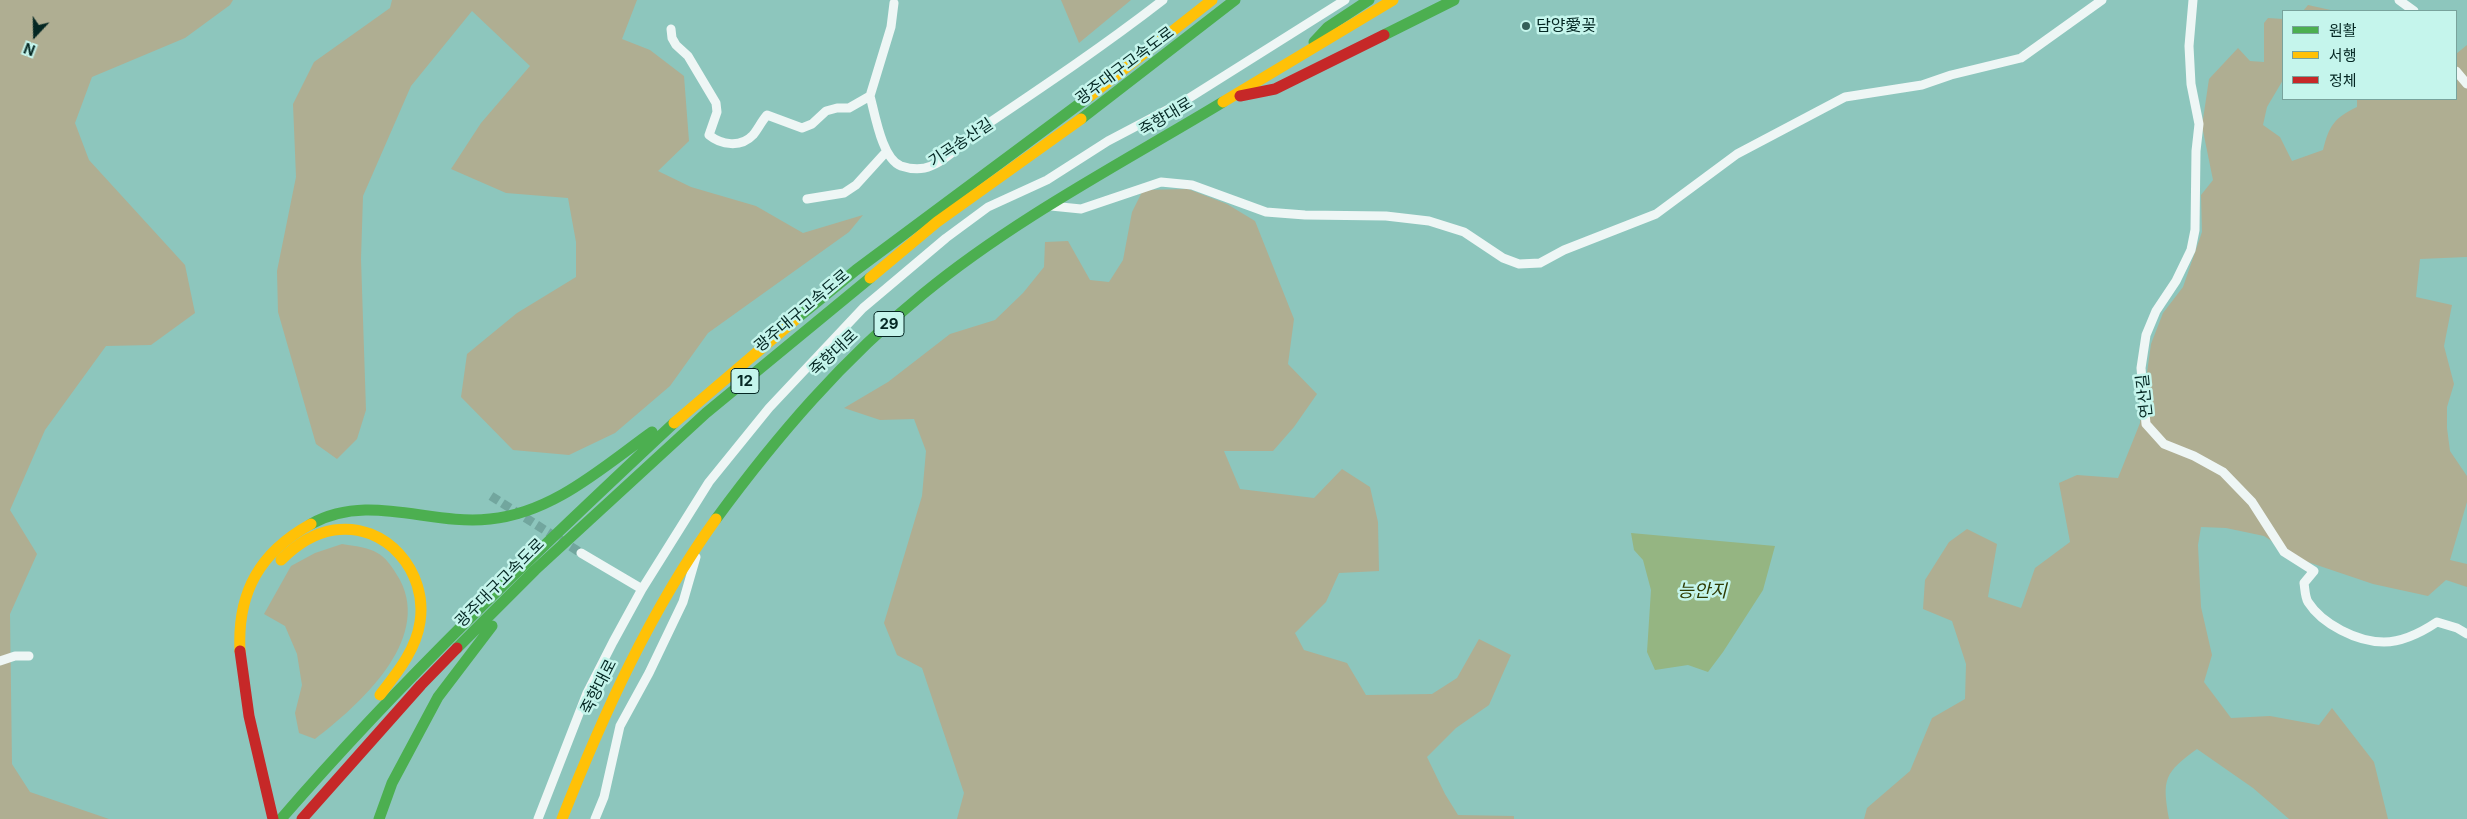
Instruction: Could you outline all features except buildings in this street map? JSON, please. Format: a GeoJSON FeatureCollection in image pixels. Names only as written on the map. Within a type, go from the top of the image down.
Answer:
{"type":"FeatureCollection","features":[{"type":"Feature","properties":{"kind":"main road","name":"광주대구고속도로"},"geometry":{"type":"LineString","coordinates":[[282,819],[343,747],[527,560],[697,401],[856,270],[1108,83],[1212,0]]}},
{"type":"Feature","properties":{"kind":"main road","name":"광주대구고속도로"},"geometry":{"type":"LineString","coordinates":[[303,818],[421,685],[535,570],[706,414],[937,222],[1115,95],[1235,0]]}},
{"type":"Feature","properties":{"kind":"main road"},"geometry":{"type":"LineString","coordinates":[[1301,55],[1328,27],[1369,0]]}},
{"type":"Feature","properties":{"kind":"main road","name":"죽향대로"},"geometry":{"type":"LineString","coordinates":[[562,819],[584,757],[613,693],[700,542],[787,424],[831,377],[922,295],[1005,235],[1393,0]]}},
{"type":"Feature","properties":{"kind":"main road"},"geometry":{"type":"LineString","coordinates":[[1230,98],[1275,88],[1454,0]]}},
{"type":"Feature","properties":{"kind":"main road"},"geometry":{"type":"LineString","coordinates":[[273,819],[250,717],[239,645],[241,615],[249,586],[259,567],[276,550],[298,531],[323,517],[352,510],[377,510],[481,521],[509,517],[539,507],[564,495],[601,467],[697,401]]}},
{"type":"Feature","properties":{"kind":"main road"},"geometry":{"type":"LineString","coordinates":[[282,819],[250,673],[247,644],[250,619],[257,594],[271,568],[308,540],[330,530],[352,530],[378,537],[397,550],[412,568],[418,587],[421,612],[409,654],[343,747]]}},
{"type":"Feature","properties":{"kind":"main road"},"geometry":{"type":"LineString","coordinates":[[379,819],[392,783],[438,698],[535,570]]}},
{"type":"Feature","properties":{"kind":"street","name":"기곡송산길"},"geometry":{"type":"LineString","coordinates":[[886,152],[892,161],[901,166],[918,169],[930,167],[966,138],[1106,44],[1163,0]]}},
{"type":"Feature","properties":{"kind":"street"},"geometry":{"type":"LineString","coordinates":[[538,819],[587,693],[642,589],[709,482],[769,408],[863,308],[931,251],[988,207],[1047,180],[1108,142],[1186,100],[1345,0]]}},
{"type":"Feature","properties":{"kind":"street"},"geometry":{"type":"LineString","coordinates":[[1051,206],[1081,209],[1161,182],[1192,185],[1266,212],[1305,215],[1386,216],[1429,220],[1464,232],[1503,258],[1519,264],[1540,263],[1564,250],[1656,214],[1737,154],[1845,97],[1922,86],[1951,76],[2021,58],[2102,0]]}},
{"type":"Feature","properties":{"kind":"street","name":"연산길"},"geometry":{"type":"LineString","coordinates":[[2193,0],[2189,46],[2191,84],[2199,124],[2196,151],[2195,230],[2191,250],[2176,281],[2156,311],[2146,335],[2141,368],[2146,424],[2164,444],[2194,456],[2223,472],[2252,502],[2284,552],[2314,572],[2304,583],[2307,600],[2322,619],[2359,638],[2384,642],[2423,632],[2438,622],[2457,628],[2467,634]]}},
{"type":"Feature","properties":{"kind":"street"},"geometry":{"type":"LineString","coordinates":[[2398,0],[2413,10]]}},
{"type":"Feature","properties":{"kind":"street"},"geometry":{"type":"LineString","coordinates":[[807,199],[844,192],[856,185],[886,152],[870,96],[891,27],[894,3]]}},
{"type":"Feature","properties":{"kind":"street"},"geometry":{"type":"LineString","coordinates":[[672,29],[672,38],[676,45],[688,56],[716,103],[717,112],[709,135],[716,142],[731,144],[744,142],[753,135],[767,116],[802,128],[812,124],[826,111],[848,108],[870,96]]}},
{"type":"Feature","properties":{"kind":"street"},"geometry":{"type":"LineString","coordinates":[[2457,72],[2467,84]]}},
{"type":"Feature","properties":{"kind":"street"},"geometry":{"type":"LineString","coordinates":[[595,819],[604,798],[620,726],[649,673],[683,602],[700,542]]}},
{"type":"Feature","properties":{"kind":"street"},"geometry":{"type":"LineString","coordinates":[[581,553],[642,589]]}},
{"type":"Feature","properties":{"kind":"street"},"geometry":{"type":"LineString","coordinates":[[0,661],[15,656],[29,656]]}},
{"type":"Feature","properties":{"kind":"shaded area"},"geometry":{"type":"Polygon","coordinates":[[[0,0],[233,0],[230,5],[185,38],[92,77],[75,123],[89,160],[185,265],[195,313],[151,345],[106,346],[45,430],[10,510],[37,554],[10,614],[12,764],[30,792],[109,819],[0,819],[0,0]]]}},
{"type":"Feature","properties":{"kind":"shaded area"},"geometry":{"type":"Polygon","coordinates":[[[392,0],[637,0],[622,39],[650,50],[684,76],[689,141],[658,171],[691,187],[756,206],[803,233],[863,215],[849,232],[708,333],[670,386],[615,433],[569,455],[513,450],[461,397],[467,354],[517,313],[576,277],[576,242],[568,198],[506,193],[451,169],[481,123],[530,66],[472,11],[411,86],[363,196],[361,259],[366,410],[357,439],[337,459],[316,444],[278,312],[277,271],[296,177],[293,104],[314,62],[390,8],[392,0]]]}},
{"type":"Feature","properties":{"kind":"shaded area"},"geometry":{"type":"Polygon","coordinates":[[[1061,0],[1131,0],[1079,43],[1061,0]]]}},
{"type":"Feature","properties":{"kind":"shaded area"},"geometry":{"type":"Polygon","coordinates":[[[2308,5],[2330,10],[2304,10],[2308,5]]]}},
{"type":"Feature","properties":{"kind":"shaded area"},"geometry":{"type":"Polygon","coordinates":[[[2268,18],[2282,19],[2282,82],[2267,107],[2263,125],[2280,137],[2292,161],[2323,150],[2330,129],[2338,119],[2357,107],[2357,100],[2457,100],[2457,53],[2467,45],[2467,257],[2420,259],[2416,297],[2452,305],[2444,346],[2454,384],[2447,407],[2447,428],[2450,451],[2467,476],[2467,502],[2450,560],[2467,564],[2467,587],[2446,580],[2428,596],[2373,584],[2299,559],[2264,536],[2226,528],[2201,527],[2198,545],[2201,607],[2212,655],[2204,682],[2231,718],[2270,716],[2319,725],[2332,708],[2374,762],[2388,819],[2289,819],[2253,788],[2197,749],[2178,764],[2168,778],[2166,795],[2169,819],[1864,819],[1867,808],[1910,771],[1932,718],[1965,699],[1966,664],[1952,621],[1923,609],[1925,580],[1949,542],[1967,529],[1997,544],[1988,597],[2021,608],[2035,568],[2070,542],[2059,483],[2077,475],[2118,478],[2140,423],[2151,344],[2163,313],[2183,287],[2202,232],[2201,195],[2213,180],[2202,126],[2209,79],[2238,48],[2250,61],[2264,62],[2264,23],[2268,18]]]}},
{"type":"Feature","properties":{"kind":"shaded area"},"geometry":{"type":"Polygon","coordinates":[[[1188,189],[1227,204],[1255,221],[1294,319],[1288,364],[1317,394],[1294,427],[1273,451],[1224,451],[1240,489],[1314,498],[1342,469],[1370,487],[1378,522],[1379,571],[1339,573],[1326,602],[1295,633],[1304,650],[1347,663],[1366,695],[1432,694],[1457,678],[1479,639],[1511,655],[1489,705],[1456,728],[1427,757],[1445,794],[1458,815],[1514,816],[1514,819],[957,819],[964,793],[922,668],[897,655],[884,623],[922,496],[926,451],[914,419],[880,420],[844,408],[888,382],[950,334],[995,320],[1023,293],[1044,267],[1045,242],[1068,241],[1090,280],[1109,282],[1123,260],[1132,212],[1143,190],[1188,189]]]}},
{"type":"Feature","properties":{"kind":"shaded area"},"geometry":{"type":"Polygon","coordinates":[[[342,544],[370,550],[388,562],[400,580],[407,603],[406,626],[399,648],[386,670],[351,709],[315,739],[299,733],[295,713],[302,685],[297,654],[285,626],[264,614],[291,566],[315,553],[342,544]]]}},
{"type":"Feature","properties":{"kind":"water","name":"능안지"},"geometry":{"type":"Polygon","coordinates":[[[1631,533],[1775,546],[1763,590],[1708,672],[1688,665],[1655,670],[1647,652],[1651,590],[1643,560],[1634,550],[1631,533]]]}},
{"type":"Feature","properties":{"kind":"tunnel"},"geometry":{"type":"LineString","coordinates":[[491,496],[581,553]]}},
{"type":"Feature","properties":{"kind":"traffic: fast"},"geometry":{"type":"LineString","coordinates":[[1081,119],[1235,0]]}},
{"type":"Feature","properties":{"kind":"traffic: fast"},"geometry":{"type":"LineString","coordinates":[[1314,42],[1328,27],[1369,0]]}},
{"type":"Feature","properties":{"kind":"traffic: fast"},"geometry":{"type":"LineString","coordinates":[[1384,35],[1454,0]]}},
{"type":"Feature","properties":{"kind":"traffic: fast"},"geometry":{"type":"LineString","coordinates":[[796,319],[856,270],[1090,96]]}},
{"type":"Feature","properties":{"kind":"traffic: fast"},"geometry":{"type":"LineString","coordinates":[[716,519],[787,428],[812,400],[865,345],[923,294],[1031,216],[1223,102]]}},
{"type":"Feature","properties":{"kind":"traffic: fast"},"geometry":{"type":"LineString","coordinates":[[457,648],[535,570],[706,413],[870,278]]}},
{"type":"Feature","properties":{"kind":"traffic: fast"},"geometry":{"type":"LineString","coordinates":[[281,819],[423,665],[522,567],[674,423]]}},
{"type":"Feature","properties":{"kind":"traffic: fast"},"geometry":{"type":"LineString","coordinates":[[311,524],[333,515],[377,510],[467,520],[513,515],[535,508],[556,498],[596,473],[652,432]]}},
{"type":"Feature","properties":{"kind":"traffic: fast"},"geometry":{"type":"LineString","coordinates":[[379,819],[392,783],[438,697],[492,626]]}},
{"type":"Feature","properties":{"kind":"traffic: slow"},"geometry":{"type":"LineString","coordinates":[[1090,96],[1212,0]]}},
{"type":"Feature","properties":{"kind":"traffic: slow"},"geometry":{"type":"LineString","coordinates":[[1223,102],[1393,0]]}},
{"type":"Feature","properties":{"kind":"traffic: slow"},"geometry":{"type":"LineString","coordinates":[[870,278],[937,222],[1081,119]]}},
{"type":"Feature","properties":{"kind":"traffic: slow"},"geometry":{"type":"LineString","coordinates":[[674,423],[796,319]]}},
{"type":"Feature","properties":{"kind":"traffic: slow"},"geometry":{"type":"LineString","coordinates":[[562,819],[594,741],[630,664],[670,590],[716,519]]}},
{"type":"Feature","properties":{"kind":"traffic: slow"},"geometry":{"type":"LineString","coordinates":[[240,651],[240,630],[243,610],[255,576],[278,547],[311,524]]}},
{"type":"Feature","properties":{"kind":"traffic: slow"},"geometry":{"type":"LineString","coordinates":[[281,560],[305,541],[319,534],[334,530],[353,530],[370,534],[386,542],[400,554],[410,569],[417,585],[421,603],[420,622],[410,652],[380,695]]}},
{"type":"Feature","properties":{"kind":"traffic: jam"},"geometry":{"type":"LineString","coordinates":[[1240,96],[1275,89],[1384,35]]}},
{"type":"Feature","properties":{"kind":"traffic: jam"},"geometry":{"type":"LineString","coordinates":[[302,819],[421,685],[457,648]]}},
{"type":"Feature","properties":{"kind":"traffic: jam"},"geometry":{"type":"LineString","coordinates":[[240,651],[249,716],[273,819]]}},
{"type":"Feature","properties":{"kind":"place","name":"담양愛꽂"},"geometry":{"type":"Point","coordinates":[1526,26]}}]}
